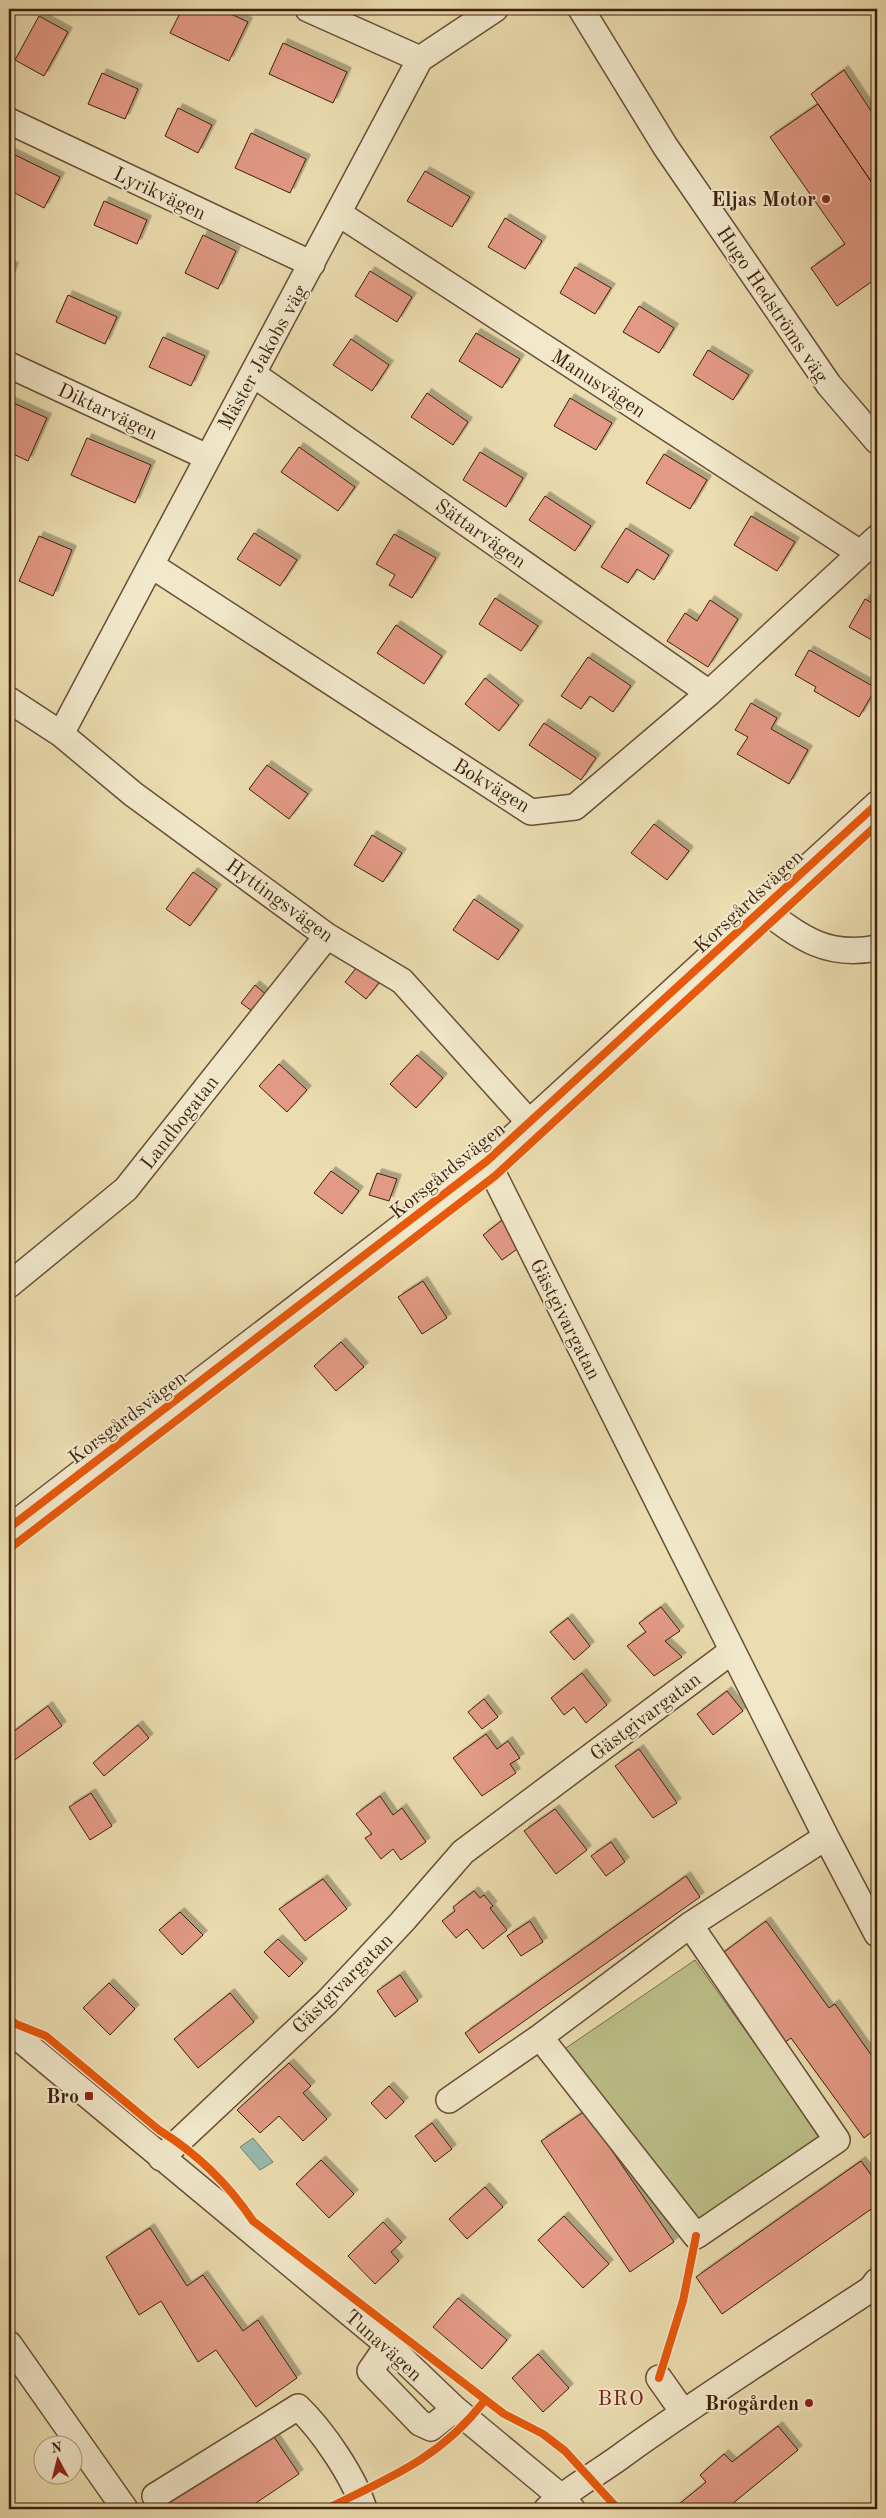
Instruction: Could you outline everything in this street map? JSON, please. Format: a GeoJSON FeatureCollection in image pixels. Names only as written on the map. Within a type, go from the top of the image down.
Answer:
{"type":"FeatureCollection","features":[{"type":"Feature","properties":{"kind":"street"},"geometry":{"type":"LineString","coordinates":[[308,9],[420,59]]}},
{"type":"Feature","properties":{"kind":"street","name":"Mäster Jakobs väg"},"geometry":{"type":"LineString","coordinates":[[61,734],[420,59],[495,9]]}},
{"type":"Feature","properties":{"kind":"street","name":"Hugo Hedströms väg"},"geometry":{"type":"LineString","coordinates":[[581,9],[665,146],[829,385],[877,441]]}},
{"type":"Feature","properties":{"kind":"street","name":"Lyrikvägen"},"geometry":{"type":"LineString","coordinates":[[9,122],[312,264]]}},
{"type":"Feature","properties":{"kind":"street","name":"Manusvägen"},"geometry":{"type":"LineString","coordinates":[[338,213],[869,545]]}},
{"type":"Feature","properties":{"kind":"street","name":"Diktarvägen"},"geometry":{"type":"LineString","coordinates":[[9,365],[207,457]]}},
{"type":"Feature","properties":{"kind":"street","name":"Sättarvägen"},"geometry":{"type":"LineString","coordinates":[[253,374],[709,692]]}},
{"type":"Feature","properties":{"kind":"street","name":"Bokvägen"},"geometry":{"type":"LineString","coordinates":[[151,564],[532,812],[575,807],[709,692],[869,545]]}},
{"type":"Feature","properties":{"kind":"street","name":"Hyttingsvägen"},"geometry":{"type":"LineString","coordinates":[[9,700],[61,734],[133,794],[327,936],[402,982],[530,1123]]}},
{"type":"Feature","properties":{"kind":"street","name":"Korsgårdsvägen"},"geometry":{"type":"LineString","coordinates":[[9,1528],[487,1161],[877,804]]}},
{"type":"Feature","properties":{"kind":"street"},"geometry":{"type":"LineString","coordinates":[[763,909],[792,931],[825,948],[864,950],[877,948]]}},
{"type":"Feature","properties":{"kind":"street","name":"Landbogatan"},"geometry":{"type":"LineString","coordinates":[[9,1286],[126,1190],[327,936]]}},
{"type":"Feature","properties":{"kind":"street","name":"Gästgivargatan"},"geometry":{"type":"LineString","coordinates":[[161,2158],[327,2002],[402,1922],[463,1852],[732,1651],[487,1161]]}},
{"type":"Feature","properties":{"kind":"street"},"geometry":{"type":"LineString","coordinates":[[732,1651],[877,1934]]}},
{"type":"Feature","properties":{"kind":"street"},"geometry":{"type":"LineString","coordinates":[[449,2100],[540,2037],[690,1926],[826,1837]]}},
{"type":"Feature","properties":{"kind":"street"},"geometry":{"type":"LineString","coordinates":[[540,2037],[696,2236],[837,2140],[690,1926]]}},
{"type":"Feature","properties":{"kind":"street","name":"Tunavägen"},"geometry":{"type":"LineString","coordinates":[[9,2030],[388,2345],[454,2409],[560,2505]]}},
{"type":"Feature","properties":{"kind":"street"},"geometry":{"type":"LineString","coordinates":[[560,2505],[591,2478],[683,2412],[875,2289]]}},
{"type":"Feature","properties":{"kind":"street"},"geometry":{"type":"LineString","coordinates":[[9,2344],[125,2509]]}},
{"type":"Feature","properties":{"kind":"street"},"geometry":{"type":"LineString","coordinates":[[388,2345],[370,2371],[420,2423],[431,2428],[454,2409]]}},
{"type":"Feature","properties":{"kind":"street"},"geometry":{"type":"LineString","coordinates":[[659,2378],[683,2412]]}},
{"type":"Feature","properties":{"kind":"street"},"geometry":{"type":"LineString","coordinates":[[155,2496],[298,2407],[307,2415],[336,2456],[359,2493],[364,2509]]}},
{"type":"Feature","properties":{"kind":"green space"},"geometry":{"type":"Polygon","coordinates":[[[695,1960],[822,2138],[695,2222],[563,2050],[695,1960]]]}},
{"type":"Feature","properties":{"kind":"water"},"geometry":{"type":"Polygon","coordinates":[[[253,2138],[273,2162],[260,2170],[240,2147],[253,2138]]]}},
{"type":"Feature","properties":{"kind":"building"},"geometry":{"type":"Polygon","coordinates":[[[182,9],[220,9],[248,22],[229,61],[170,33],[182,9]]]}},
{"type":"Feature","properties":{"kind":"building"},"geometry":{"type":"Polygon","coordinates":[[[39,16],[68,32],[44,76],[15,60],[39,16]]]}},
{"type":"Feature","properties":{"kind":"building"},"geometry":{"type":"Polygon","coordinates":[[[283,43],[347,72],[333,103],[269,74],[283,43]]]}},
{"type":"Feature","properties":{"kind":"building"},"geometry":{"type":"Polygon","coordinates":[[[844,70],[877,120],[877,190],[811,94],[844,70]]]}},
{"type":"Feature","properties":{"kind":"building"},"geometry":{"type":"Polygon","coordinates":[[[102,73],[138,89],[125,119],[88,104],[102,73]]]}},
{"type":"Feature","properties":{"kind":"building"},"geometry":{"type":"Polygon","coordinates":[[[818,104],[877,190],[877,278],[837,306],[811,268],[845,244],[770,137],[818,104]]]}},
{"type":"Feature","properties":{"kind":"building"},"geometry":{"type":"Polygon","coordinates":[[[178,108],[212,125],[198,153],[165,136],[178,108]]]}},
{"type":"Feature","properties":{"kind":"building"},"geometry":{"type":"Polygon","coordinates":[[[251,133],[306,159],[290,193],[235,168],[251,133]]]}},
{"type":"Feature","properties":{"kind":"building"},"geometry":{"type":"Polygon","coordinates":[[[9,152],[60,177],[44,208],[9,190],[9,152]]]}},
{"type":"Feature","properties":{"kind":"building"},"geometry":{"type":"Polygon","coordinates":[[[425,171],[470,197],[452,227],[407,201],[425,171]]]}},
{"type":"Feature","properties":{"kind":"building"},"geometry":{"type":"Polygon","coordinates":[[[104,201],[147,220],[137,244],[94,225],[104,201]]]}},
{"type":"Feature","properties":{"kind":"building"},"geometry":{"type":"Polygon","coordinates":[[[505,218],[542,241],[525,269],[488,247],[505,218]]]}},
{"type":"Feature","properties":{"kind":"building"},"geometry":{"type":"Polygon","coordinates":[[[203,235],[236,251],[218,289],[185,273],[203,235]]]}},
{"type":"Feature","properties":{"kind":"building"},"geometry":{"type":"Polygon","coordinates":[[[9,265],[14,267],[9,280],[9,265]]]}},
{"type":"Feature","properties":{"kind":"building"},"geometry":{"type":"Polygon","coordinates":[[[575,267],[611,288],[595,314],[560,293],[575,267]]]}},
{"type":"Feature","properties":{"kind":"building"},"geometry":{"type":"Polygon","coordinates":[[[370,271],[412,297],[397,322],[355,296],[370,271]]]}},
{"type":"Feature","properties":{"kind":"building"},"geometry":{"type":"Polygon","coordinates":[[[68,295],[117,317],[105,344],[56,322],[68,295]]]}},
{"type":"Feature","properties":{"kind":"building"},"geometry":{"type":"Polygon","coordinates":[[[639,306],[674,328],[659,353],[623,332],[639,306]]]}},
{"type":"Feature","properties":{"kind":"building"},"geometry":{"type":"Polygon","coordinates":[[[877,317],[877,329],[872,321],[877,317]]]}},
{"type":"Feature","properties":{"kind":"building"},"geometry":{"type":"Polygon","coordinates":[[[476,333],[520,359],[502,388],[459,361],[476,333]]]}},
{"type":"Feature","properties":{"kind":"building"},"geometry":{"type":"Polygon","coordinates":[[[163,337],[205,356],[191,386],[149,367],[163,337]]]}},
{"type":"Feature","properties":{"kind":"building"},"geometry":{"type":"Polygon","coordinates":[[[351,339],[389,365],[372,391],[333,365],[351,339]]]}},
{"type":"Feature","properties":{"kind":"building"},"geometry":{"type":"Polygon","coordinates":[[[708,350],[749,375],[733,400],[693,375],[708,350]]]}},
{"type":"Feature","properties":{"kind":"building"},"geometry":{"type":"Polygon","coordinates":[[[427,393],[468,422],[453,445],[411,417],[427,393]]]}},
{"type":"Feature","properties":{"kind":"building"},"geometry":{"type":"Polygon","coordinates":[[[570,398],[612,423],[596,450],[554,426],[570,398]]]}},
{"type":"Feature","properties":{"kind":"building"},"geometry":{"type":"Polygon","coordinates":[[[9,401],[47,418],[28,461],[9,452],[9,401]]]}},
{"type":"Feature","properties":{"kind":"building"},"geometry":{"type":"Polygon","coordinates":[[[87,438],[151,465],[135,503],[71,475],[87,438]]]}},
{"type":"Feature","properties":{"kind":"building"},"geometry":{"type":"Polygon","coordinates":[[[299,447],[355,487],[338,511],[281,472],[299,447]]]}},
{"type":"Feature","properties":{"kind":"building"},"geometry":{"type":"Polygon","coordinates":[[[480,452],[523,478],[506,507],[463,480],[480,452]]]}},
{"type":"Feature","properties":{"kind":"building"},"geometry":{"type":"Polygon","coordinates":[[[664,454],[707,480],[690,509],[646,483],[664,454]]]}},
{"type":"Feature","properties":{"kind":"building"},"geometry":{"type":"Polygon","coordinates":[[[545,496],[591,526],[575,551],[529,520],[545,496]]]}},
{"type":"Feature","properties":{"kind":"building"},"geometry":{"type":"Polygon","coordinates":[[[751,516],[795,542],[777,571],[734,545],[751,516]]]}},
{"type":"Feature","properties":{"kind":"building"},"geometry":{"type":"Polygon","coordinates":[[[626,528],[669,555],[654,580],[637,569],[628,583],[601,567],[626,528]]]}},
{"type":"Feature","properties":{"kind":"building"},"geometry":{"type":"Polygon","coordinates":[[[254,533],[297,560],[280,586],[237,559],[254,533]]]}},
{"type":"Feature","properties":{"kind":"building"},"geometry":{"type":"Polygon","coordinates":[[[394,534],[436,558],[412,598],[389,585],[395,575],[376,564],[394,534]]]}},
{"type":"Feature","properties":{"kind":"building"},"geometry":{"type":"Polygon","coordinates":[[[39,536],[72,550],[53,596],[19,581],[39,536]]]}},
{"type":"Feature","properties":{"kind":"building"},"geometry":{"type":"Polygon","coordinates":[[[495,598],[538,626],[521,651],[479,624],[495,598]]]}},
{"type":"Feature","properties":{"kind":"building"},"geometry":{"type":"Polygon","coordinates":[[[865,599],[877,606],[877,643],[849,627],[865,599]]]}},
{"type":"Feature","properties":{"kind":"building"},"geometry":{"type":"Polygon","coordinates":[[[710,600],[738,619],[708,667],[667,641],[685,613],[697,621],[710,600]]]}},
{"type":"Feature","properties":{"kind":"building"},"geometry":{"type":"Polygon","coordinates":[[[396,625],[442,656],[424,684],[377,653],[396,625]]]}},
{"type":"Feature","properties":{"kind":"building"},"geometry":{"type":"Polygon","coordinates":[[[809,650],[876,688],[859,717],[814,691],[816,687],[795,675],[809,650]]]}},
{"type":"Feature","properties":{"kind":"building"},"geometry":{"type":"Polygon","coordinates":[[[588,657],[631,686],[613,712],[590,696],[581,709],[561,696],[588,657]]]}},
{"type":"Feature","properties":{"kind":"building"},"geometry":{"type":"Polygon","coordinates":[[[485,678],[519,705],[499,731],[465,704],[485,678]]]}},
{"type":"Feature","properties":{"kind":"building"},"geometry":{"type":"Polygon","coordinates":[[[751,703],[777,718],[771,729],[808,750],[789,784],[737,754],[748,737],[735,730],[751,703]]]}},
{"type":"Feature","properties":{"kind":"building"},"geometry":{"type":"Polygon","coordinates":[[[544,723],[596,758],[581,780],[529,745],[544,723]]]}},
{"type":"Feature","properties":{"kind":"building"},"geometry":{"type":"Polygon","coordinates":[[[267,765],[308,794],[289,819],[249,789],[267,765]]]}},
{"type":"Feature","properties":{"kind":"building"},"geometry":{"type":"Polygon","coordinates":[[[654,824],[689,851],[667,880],[631,853],[654,824]]]}},
{"type":"Feature","properties":{"kind":"building"},"geometry":{"type":"Polygon","coordinates":[[[372,835],[402,853],[383,882],[354,865],[372,835]]]}},
{"type":"Feature","properties":{"kind":"building"},"geometry":{"type":"Polygon","coordinates":[[[193,872],[217,889],[190,926],[166,909],[193,872]]]}},
{"type":"Feature","properties":{"kind":"building"},"geometry":{"type":"Polygon","coordinates":[[[474,899],[519,930],[498,960],[453,930],[474,899]]]}},
{"type":"Feature","properties":{"kind":"building"},"geometry":{"type":"Polygon","coordinates":[[[361,962],[382,979],[366,999],[345,982],[361,962]]]}},
{"type":"Feature","properties":{"kind":"building"},"geometry":{"type":"Polygon","coordinates":[[[255,985],[269,997],[256,1014],[241,1003],[255,985]]]}},
{"type":"Feature","properties":{"kind":"building"},"geometry":{"type":"Polygon","coordinates":[[[417,1055],[443,1078],[416,1108],[390,1084],[417,1055]]]}},
{"type":"Feature","properties":{"kind":"building"},"geometry":{"type":"Polygon","coordinates":[[[279,1064],[307,1090],[287,1112],[259,1086],[279,1064]]]}},
{"type":"Feature","properties":{"kind":"building"},"geometry":{"type":"Polygon","coordinates":[[[331,1171],[359,1191],[342,1214],[314,1193],[331,1171]]]}},
{"type":"Feature","properties":{"kind":"building"},"geometry":{"type":"Polygon","coordinates":[[[377,1173],[397,1179],[389,1201],[369,1195],[377,1173]]]}},
{"type":"Feature","properties":{"kind":"building"},"geometry":{"type":"Polygon","coordinates":[[[505,1218],[524,1244],[502,1260],[483,1235],[505,1218]]]}},
{"type":"Feature","properties":{"kind":"building"},"geometry":{"type":"Polygon","coordinates":[[[423,1281],[447,1318],[422,1334],[398,1297],[423,1281]]]}},
{"type":"Feature","properties":{"kind":"building"},"geometry":{"type":"Polygon","coordinates":[[[341,1342],[364,1367],[336,1391],[314,1366],[341,1342]]]}},
{"type":"Feature","properties":{"kind":"building"},"geometry":{"type":"Polygon","coordinates":[[[661,1607],[680,1631],[665,1641],[682,1657],[654,1676],[627,1646],[646,1632],[639,1623],[661,1607]]]}},
{"type":"Feature","properties":{"kind":"building"},"geometry":{"type":"Polygon","coordinates":[[[568,1618],[590,1646],[574,1660],[550,1632],[568,1618]]]}},
{"type":"Feature","properties":{"kind":"building"},"geometry":{"type":"Polygon","coordinates":[[[582,1673],[607,1705],[586,1723],[574,1707],[564,1715],[551,1698],[582,1673]]]}},
{"type":"Feature","properties":{"kind":"building"},"geometry":{"type":"Polygon","coordinates":[[[727,1691],[743,1711],[713,1735],[697,1714],[727,1691]]]}},
{"type":"Feature","properties":{"kind":"building"},"geometry":{"type":"Polygon","coordinates":[[[484,1699],[498,1717],[482,1729],[468,1712],[484,1699]]]}},
{"type":"Feature","properties":{"kind":"building"},"geometry":{"type":"Polygon","coordinates":[[[48,1706],[62,1726],[9,1764],[9,1735],[48,1706]]]}},
{"type":"Feature","properties":{"kind":"building"},"geometry":{"type":"Polygon","coordinates":[[[138,1725],[149,1738],[104,1776],[93,1763],[138,1725]]]}},
{"type":"Feature","properties":{"kind":"building"},"geometry":{"type":"Polygon","coordinates":[[[486,1734],[497,1749],[508,1741],[520,1758],[510,1764],[516,1773],[482,1796],[453,1758],[486,1734]]]}},
{"type":"Feature","properties":{"kind":"building"},"geometry":{"type":"Polygon","coordinates":[[[639,1749],[677,1803],[653,1818],[615,1766],[639,1749]]]}},
{"type":"Feature","properties":{"kind":"building"},"geometry":{"type":"Polygon","coordinates":[[[91,1793],[112,1826],[90,1840],[69,1807],[91,1793]]]}},
{"type":"Feature","properties":{"kind":"building"},"geometry":{"type":"Polygon","coordinates":[[[380,1796],[393,1815],[402,1808],[426,1842],[401,1860],[393,1849],[381,1859],[365,1838],[372,1834],[356,1814],[380,1796]]]}},
{"type":"Feature","properties":{"kind":"building"},"geometry":{"type":"Polygon","coordinates":[[[555,1809],[587,1850],[556,1874],[524,1831],[555,1809]]]}},
{"type":"Feature","properties":{"kind":"building"},"geometry":{"type":"Polygon","coordinates":[[[611,1842],[625,1862],[606,1876],[591,1856],[611,1842]]]}},
{"type":"Feature","properties":{"kind":"building"},"geometry":{"type":"Polygon","coordinates":[[[686,1876],[700,1897],[479,2053],[465,2033],[686,1876]]]}},
{"type":"Feature","properties":{"kind":"building"},"geometry":{"type":"Polygon","coordinates":[[[323,1879],[347,1909],[305,1941],[279,1909],[323,1879]]]}},
{"type":"Feature","properties":{"kind":"building"},"geometry":{"type":"Polygon","coordinates":[[[474,1891],[480,1898],[484,1895],[493,1906],[490,1908],[507,1930],[483,1949],[467,1929],[456,1938],[442,1921],[455,1911],[453,1907],[474,1891]]]}},
{"type":"Feature","properties":{"kind":"building"},"geometry":{"type":"Polygon","coordinates":[[[180,1912],[203,1935],[182,1955],[159,1930],[180,1912]]]}},
{"type":"Feature","properties":{"kind":"building"},"geometry":{"type":"Polygon","coordinates":[[[530,1921],[543,1942],[521,1956],[507,1936],[530,1921]]]}},
{"type":"Feature","properties":{"kind":"building"},"geometry":{"type":"Polygon","coordinates":[[[766,1921],[829,2008],[835,2004],[877,2063],[877,2128],[864,2138],[791,2038],[784,2043],[720,1955],[766,1921]]]}},
{"type":"Feature","properties":{"kind":"building"},"geometry":{"type":"Polygon","coordinates":[[[278,1939],[303,1963],[289,1977],[264,1952],[278,1939]]]}},
{"type":"Feature","properties":{"kind":"building"},"geometry":{"type":"Polygon","coordinates":[[[400,1975],[418,2001],[395,2017],[377,1991],[400,1975]]]}},
{"type":"Feature","properties":{"kind":"building"},"geometry":{"type":"Polygon","coordinates":[[[109,1983],[135,2009],[110,2035],[83,2008],[109,1983]]]}},
{"type":"Feature","properties":{"kind":"building"},"geometry":{"type":"Polygon","coordinates":[[[230,1993],[254,2022],[198,2068],[174,2039],[230,1993]]]}},
{"type":"Feature","properties":{"kind":"building"},"geometry":{"type":"Polygon","coordinates":[[[289,2063],[311,2086],[303,2093],[327,2119],[303,2141],[279,2116],[260,2133],[237,2110],[289,2063]]]}},
{"type":"Feature","properties":{"kind":"building"},"geometry":{"type":"Polygon","coordinates":[[[389,2086],[404,2102],[386,2119],[371,2103],[389,2086]]]}},
{"type":"Feature","properties":{"kind":"building"},"geometry":{"type":"Polygon","coordinates":[[[585,2111],[674,2242],[630,2272],[541,2141],[585,2111]]]}},
{"type":"Feature","properties":{"kind":"building"},"geometry":{"type":"Polygon","coordinates":[[[432,2123],[452,2149],[435,2162],[415,2136],[432,2123]]]}},
{"type":"Feature","properties":{"kind":"building"},"geometry":{"type":"Polygon","coordinates":[[[321,2160],[354,2194],[329,2218],[296,2184],[321,2160]]]}},
{"type":"Feature","properties":{"kind":"building"},"geometry":{"type":"Polygon","coordinates":[[[861,2161],[877,2183],[877,2205],[722,2314],[696,2277],[861,2161]]]}},
{"type":"Feature","properties":{"kind":"building"},"geometry":{"type":"Polygon","coordinates":[[[485,2187],[503,2207],[467,2239],[449,2219],[485,2187]]]}},
{"type":"Feature","properties":{"kind":"building"},"geometry":{"type":"Polygon","coordinates":[[[564,2216],[609,2264],[583,2288],[538,2240],[564,2216]]]}},
{"type":"Feature","properties":{"kind":"building"},"geometry":{"type":"Polygon","coordinates":[[[383,2222],[402,2242],[391,2252],[399,2261],[375,2284],[348,2256],[383,2222]]]}},
{"type":"Feature","properties":{"kind":"building"},"geometry":{"type":"Polygon","coordinates":[[[150,2228],[187,2286],[203,2275],[243,2331],[258,2320],[297,2378],[256,2407],[216,2350],[198,2362],[161,2301],[139,2315],[106,2257],[150,2228]]]}},
{"type":"Feature","properties":{"kind":"building"},"geometry":{"type":"Polygon","coordinates":[[[458,2298],[507,2340],[482,2369],[433,2327],[458,2298]]]}},
{"type":"Feature","properties":{"kind":"building"},"geometry":{"type":"Polygon","coordinates":[[[538,2354],[569,2388],[543,2412],[512,2378],[538,2354]]]}},
{"type":"Feature","properties":{"kind":"building"},"geometry":{"type":"Polygon","coordinates":[[[778,2426],[798,2450],[726,2509],[673,2509],[706,2482],[700,2475],[724,2454],[732,2462],[778,2426]]]}},
{"type":"Feature","properties":{"kind":"building"},"geometry":{"type":"Polygon","coordinates":[[[270,2431],[299,2474],[247,2509],[158,2509],[270,2431]]]}},
{"type":"Feature","properties":{"kind":"cycle path"},"geometry":{"type":"LineString","coordinates":[[9,1528],[487,1161],[877,804]]}},
{"type":"Feature","properties":{"kind":"cycle path"},"geometry":{"type":"LineString","coordinates":[[9,1549],[495,1176],[877,825]]}},
{"type":"Feature","properties":{"kind":"cycle path"},"geometry":{"type":"LineString","coordinates":[[9,2018],[16,2024],[46,2036],[159,2130],[199,2159],[222,2182],[253,2221],[504,2414],[543,2434],[565,2451],[618,2509]]}},
{"type":"Feature","properties":{"kind":"cycle path"},"geometry":{"type":"LineString","coordinates":[[659,2378],[683,2301],[696,2236]]}},
{"type":"Feature","properties":{"kind":"cycle path"},"geometry":{"type":"LineString","coordinates":[[326,2509],[413,2465],[432,2452],[468,2420],[485,2400]]}},
{"type":"Feature","properties":{"kind":"place","name":"Eljas Motor"},"geometry":{"type":"Point","coordinates":[826,199]}},
{"type":"Feature","properties":{"kind":"place","name":"Bro"},"geometry":{"type":"Point","coordinates":[89,2096]}},
{"type":"Feature","properties":{"kind":"place","name":"Brogården"},"geometry":{"type":"Point","coordinates":[809,2403]}},
{"type":"Feature","properties":{"kind":"district","name":"BRO"},"geometry":{"type":"Point","coordinates":[621,2398]}}]}
